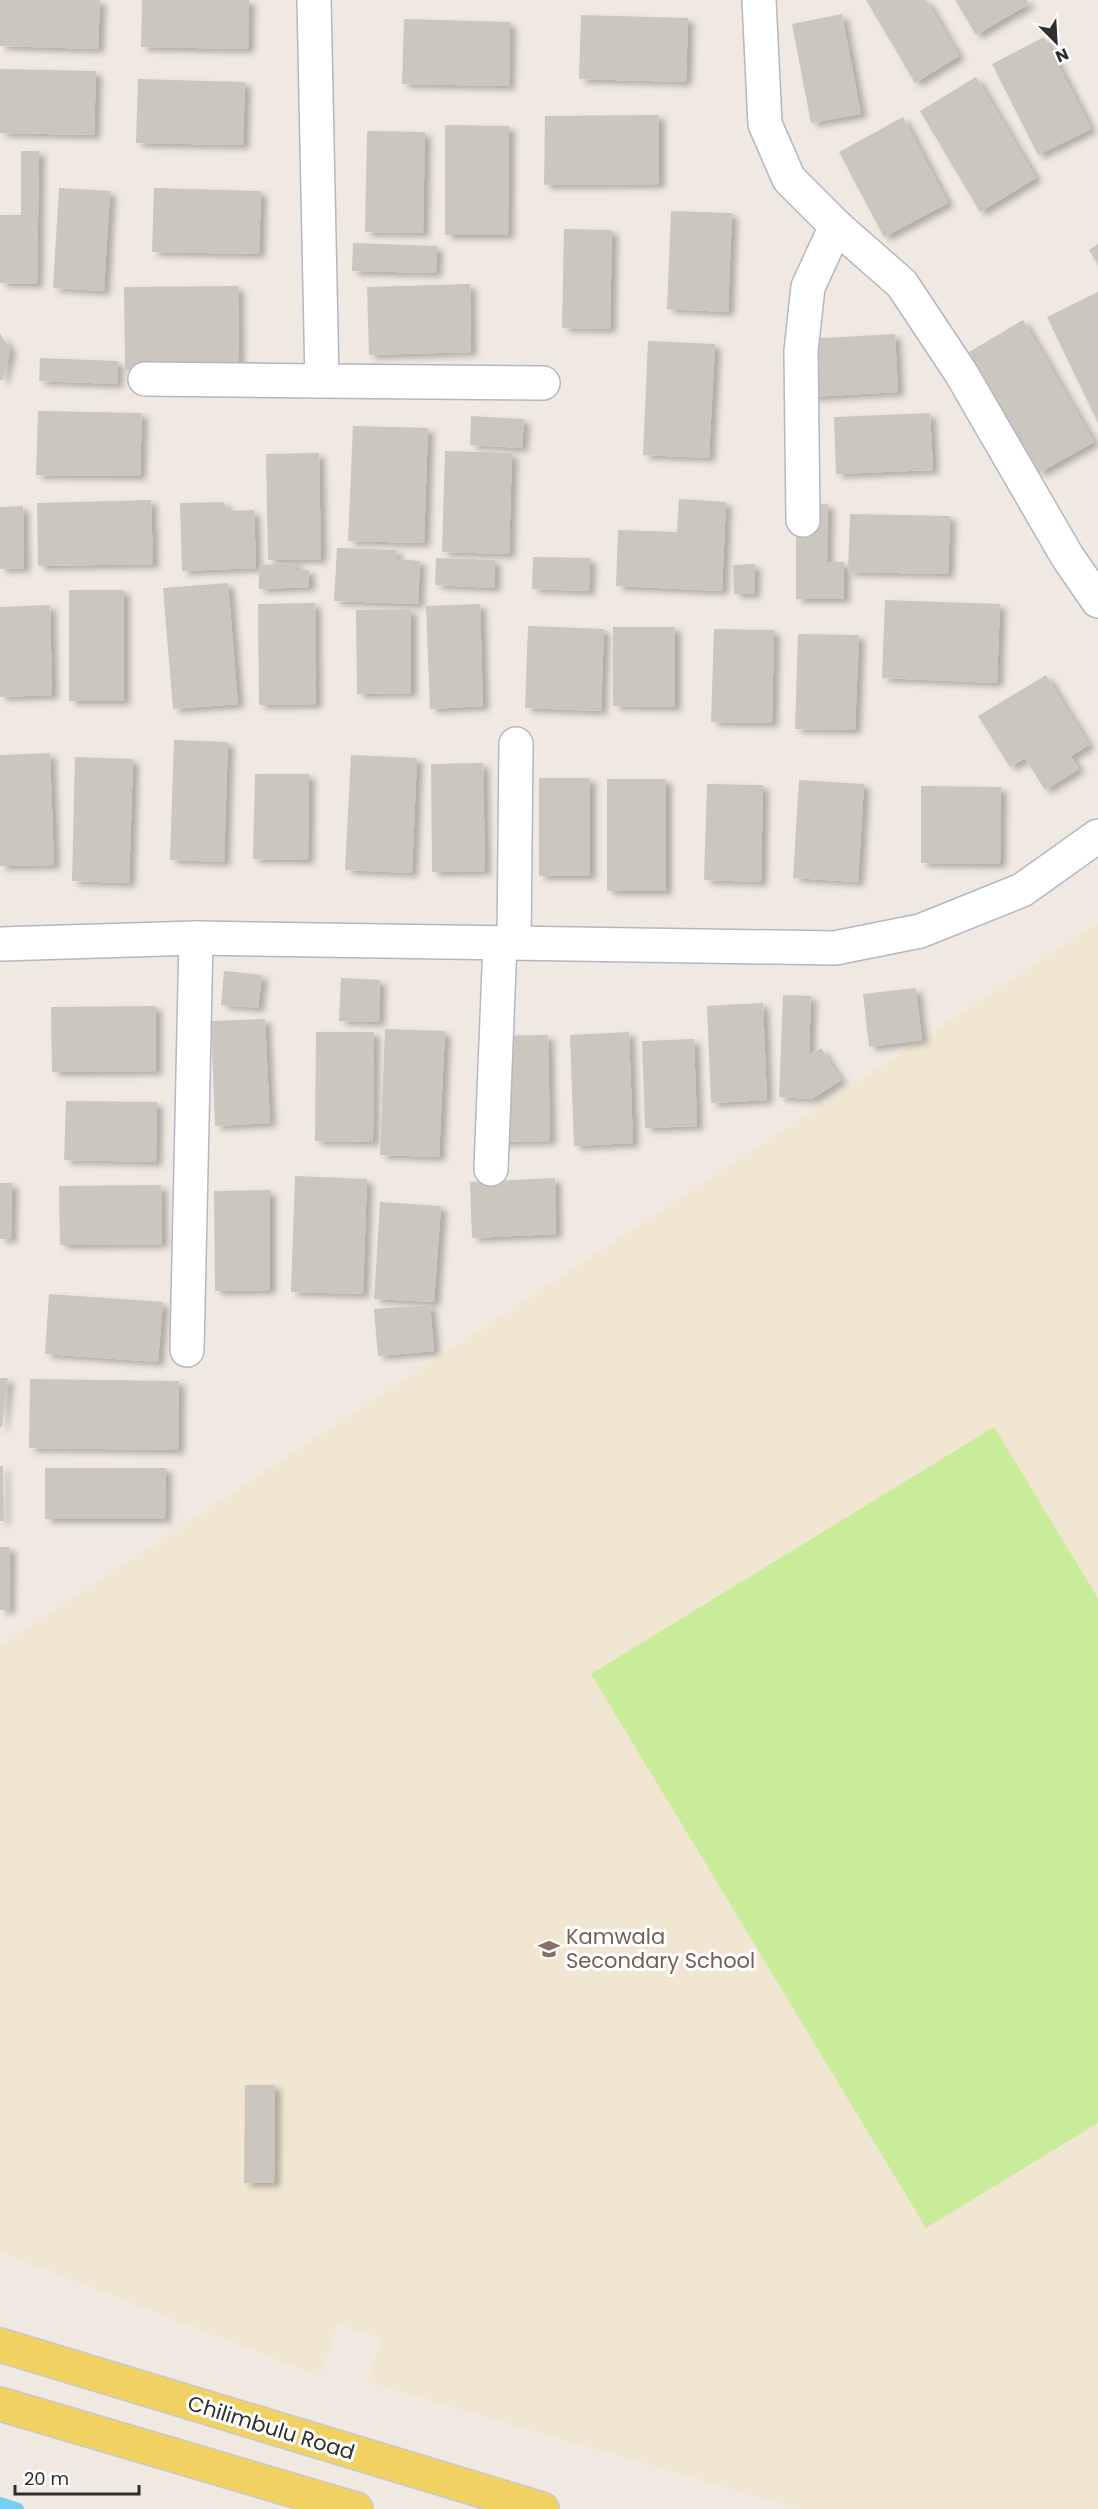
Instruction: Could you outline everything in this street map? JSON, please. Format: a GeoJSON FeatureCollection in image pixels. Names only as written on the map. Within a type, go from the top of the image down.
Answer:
{"type":"FeatureCollection","features":[{"type":"Feature","properties":{"kind":"main road","name":"Chilimbulu Road"},"geometry":{"type":"LineString","coordinates":[[0,2345],[542,2509]]}},
{"type":"Feature","properties":{"kind":"main road"},"geometry":{"type":"LineString","coordinates":[[0,2404],[356,2509]]}},
{"type":"Feature","properties":{"kind":"street"},"geometry":{"type":"LineString","coordinates":[[314,0],[322,381]]}},
{"type":"Feature","properties":{"kind":"street"},"geometry":{"type":"LineString","coordinates":[[759,0],[765,124],[789,179],[836,226],[902,284],[961,373],[1067,556],[1098,602]]}},
{"type":"Feature","properties":{"kind":"street"},"geometry":{"type":"LineString","coordinates":[[803,520],[801,351],[803,330],[808,287],[836,226]]}},
{"type":"Feature","properties":{"kind":"street"},"geometry":{"type":"LineString","coordinates":[[145,380],[543,383]]}},
{"type":"Feature","properties":{"kind":"street"},"geometry":{"type":"LineString","coordinates":[[491,1169],[507,943],[516,744]]}},
{"type":"Feature","properties":{"kind":"street"},"geometry":{"type":"LineString","coordinates":[[0,944],[196,938],[835,948],[920,930],[1022,890],[1098,836]]}},
{"type":"Feature","properties":{"kind":"street"},"geometry":{"type":"LineString","coordinates":[[187,1350],[196,938]]}},
{"type":"Feature","properties":{"kind":"shaded area","name":"Kamwala Secondary School"},"geometry":{"type":"Polygon","coordinates":[[[1098,923],[1098,2509],[799,2509],[367,2382],[381,2339],[338,2324],[320,2376],[0,2252],[0,1646],[1098,923]]]}},
{"type":"Feature","properties":{"kind":"green space"},"geometry":{"type":"Polygon","coordinates":[[[994,1427],[1098,1598],[1098,2123],[926,2228],[591,1674],[994,1427]]]}},
{"type":"Feature","properties":{"kind":"building"},"geometry":{"type":"Polygon","coordinates":[[[0,0],[100,0],[98,49],[0,46],[0,0]]]}},
{"type":"Feature","properties":{"kind":"building"},"geometry":{"type":"Polygon","coordinates":[[[142,0],[249,0],[248,49],[141,47],[142,0]]]}},
{"type":"Feature","properties":{"kind":"building"},"geometry":{"type":"Polygon","coordinates":[[[866,0],[926,0],[959,56],[915,83],[866,0]]]}},
{"type":"Feature","properties":{"kind":"building"},"geometry":{"type":"Polygon","coordinates":[[[955,0],[1027,0],[1029,4],[976,35],[955,0]]]}},
{"type":"Feature","properties":{"kind":"building"},"geometry":{"type":"Polygon","coordinates":[[[842,14],[861,114],[811,123],[792,24],[842,14]]]}},
{"type":"Feature","properties":{"kind":"building"},"geometry":{"type":"Polygon","coordinates":[[[581,15],[688,18],[686,82],[579,79],[581,15]]]}},
{"type":"Feature","properties":{"kind":"building"},"geometry":{"type":"Polygon","coordinates":[[[404,19],[510,22],[509,86],[402,84],[404,19]]]}},
{"type":"Feature","properties":{"kind":"building"},"geometry":{"type":"Polygon","coordinates":[[[1044,37],[1091,129],[1038,155],[992,64],[1044,37]]]}},
{"type":"Feature","properties":{"kind":"building"},"geometry":{"type":"Polygon","coordinates":[[[0,69],[96,71],[94,135],[0,133],[0,69]]]}},
{"type":"Feature","properties":{"kind":"building"},"geometry":{"type":"Polygon","coordinates":[[[976,77],[1036,178],[980,212],[920,111],[976,77]]]}},
{"type":"Feature","properties":{"kind":"building"},"geometry":{"type":"Polygon","coordinates":[[[138,79],[245,82],[243,145],[136,143],[138,79]]]}},
{"type":"Feature","properties":{"kind":"building"},"geometry":{"type":"Polygon","coordinates":[[[659,115],[659,184],[544,185],[545,116],[659,115]]]}},
{"type":"Feature","properties":{"kind":"building"},"geometry":{"type":"Polygon","coordinates":[[[903,117],[948,203],[884,237],[839,152],[903,117]]]}},
{"type":"Feature","properties":{"kind":"building"},"geometry":{"type":"Polygon","coordinates":[[[445,125],[509,126],[508,235],[445,235],[445,125]]]}},
{"type":"Feature","properties":{"kind":"building"},"geometry":{"type":"Polygon","coordinates":[[[367,131],[425,132],[423,233],[365,232],[367,131]]]}},
{"type":"Feature","properties":{"kind":"building"},"geometry":{"type":"Polygon","coordinates":[[[21,151],[39,151],[37,284],[0,283],[0,215],[21,215],[21,151]]]}},
{"type":"Feature","properties":{"kind":"building"},"geometry":{"type":"Polygon","coordinates":[[[59,188],[110,191],[104,291],[53,288],[59,188]]]}},
{"type":"Feature","properties":{"kind":"building"},"geometry":{"type":"Polygon","coordinates":[[[154,188],[261,191],[259,254],[152,252],[154,188]]]}},
{"type":"Feature","properties":{"kind":"building"},"geometry":{"type":"Polygon","coordinates":[[[671,211],[732,213],[728,312],[667,309],[671,211]]]}},
{"type":"Feature","properties":{"kind":"building"},"geometry":{"type":"Polygon","coordinates":[[[564,229],[612,230],[610,329],[562,328],[564,229]]]}},
{"type":"Feature","properties":{"kind":"building"},"geometry":{"type":"Polygon","coordinates":[[[353,243],[437,246],[436,273],[352,271],[353,243]]]}},
{"type":"Feature","properties":{"kind":"building"},"geometry":{"type":"Polygon","coordinates":[[[1098,244],[1098,265],[1089,250],[1098,244]]]}},
{"type":"Feature","properties":{"kind":"building"},"geometry":{"type":"Polygon","coordinates":[[[470,284],[471,352],[369,355],[367,287],[470,284]]]}},
{"type":"Feature","properties":{"kind":"building"},"geometry":{"type":"Polygon","coordinates":[[[238,286],[239,369],[125,370],[124,287],[238,286]]]}},
{"type":"Feature","properties":{"kind":"building"},"geometry":{"type":"Polygon","coordinates":[[[1098,292],[1098,423],[1047,317],[1098,292]]]}},
{"type":"Feature","properties":{"kind":"building"},"geometry":{"type":"Polygon","coordinates":[[[1023,320],[1094,442],[1039,473],[969,352],[1023,320]]]}},
{"type":"Feature","properties":{"kind":"building"},"geometry":{"type":"Polygon","coordinates":[[[0,333],[10,349],[3,380],[0,380],[0,333]]]}},
{"type":"Feature","properties":{"kind":"building"},"geometry":{"type":"Polygon","coordinates":[[[895,334],[898,392],[809,397],[806,339],[895,334]]]}},
{"type":"Feature","properties":{"kind":"building"},"geometry":{"type":"Polygon","coordinates":[[[648,341],[715,344],[709,458],[643,455],[648,341]]]}},
{"type":"Feature","properties":{"kind":"building"},"geometry":{"type":"Polygon","coordinates":[[[40,358],[118,361],[117,384],[39,381],[40,358]]]}},
{"type":"Feature","properties":{"kind":"building"},"geometry":{"type":"Polygon","coordinates":[[[38,411],[142,413],[140,476],[36,475],[38,411]]]}},
{"type":"Feature","properties":{"kind":"building"},"geometry":{"type":"Polygon","coordinates":[[[930,413],[933,470],[836,474],[834,417],[930,413]]]}},
{"type":"Feature","properties":{"kind":"building"},"geometry":{"type":"Polygon","coordinates":[[[471,416],[524,419],[522,448],[470,445],[471,416]]]}},
{"type":"Feature","properties":{"kind":"building"},"geometry":{"type":"Polygon","coordinates":[[[353,426],[428,428],[424,543],[348,541],[353,426]]]}},
{"type":"Feature","properties":{"kind":"building"},"geometry":{"type":"Polygon","coordinates":[[[445,451],[512,453],[509,554],[442,552],[445,451]]]}},
{"type":"Feature","properties":{"kind":"building"},"geometry":{"type":"Polygon","coordinates":[[[319,453],[321,559],[268,560],[266,454],[319,453]]]}},
{"type":"Feature","properties":{"kind":"building"},"geometry":{"type":"Polygon","coordinates":[[[679,499],[726,502],[722,591],[616,586],[618,530],[677,532],[679,499]]]}},
{"type":"Feature","properties":{"kind":"building"},"geometry":{"type":"Polygon","coordinates":[[[151,500],[153,564],[38,566],[37,503],[151,500]]]}},
{"type":"Feature","properties":{"kind":"building"},"geometry":{"type":"Polygon","coordinates":[[[223,502],[229,511],[254,510],[256,568],[182,571],[180,503],[223,502]]]}},
{"type":"Feature","properties":{"kind":"building"},"geometry":{"type":"Polygon","coordinates":[[[796,504],[828,504],[827,562],[844,562],[844,599],[796,599],[796,504]]]}},
{"type":"Feature","properties":{"kind":"building"},"geometry":{"type":"Polygon","coordinates":[[[23,506],[24,568],[0,569],[0,507],[23,506]]]}},
{"type":"Feature","properties":{"kind":"building"},"geometry":{"type":"Polygon","coordinates":[[[850,514],[950,516],[948,574],[848,572],[850,514]]]}},
{"type":"Feature","properties":{"kind":"building"},"geometry":{"type":"Polygon","coordinates":[[[337,548],[397,550],[396,559],[420,561],[418,604],[334,601],[337,548]]]}},
{"type":"Feature","properties":{"kind":"building"},"geometry":{"type":"Polygon","coordinates":[[[533,557],[590,558],[589,591],[532,589],[533,557]]]}},
{"type":"Feature","properties":{"kind":"building"},"geometry":{"type":"Polygon","coordinates":[[[436,558],[495,560],[494,588],[435,585],[436,558]]]}},
{"type":"Feature","properties":{"kind":"building"},"geometry":{"type":"Polygon","coordinates":[[[296,563],[296,570],[309,570],[309,587],[259,589],[259,565],[296,563]]]}},
{"type":"Feature","properties":{"kind":"building"},"geometry":{"type":"Polygon","coordinates":[[[755,564],[754,594],[734,594],[733,565],[755,564]]]}},
{"type":"Feature","properties":{"kind":"building"},"geometry":{"type":"Polygon","coordinates":[[[228,583],[238,704],[173,709],[163,588],[228,583]]]}},
{"type":"Feature","properties":{"kind":"building"},"geometry":{"type":"Polygon","coordinates":[[[69,590],[124,590],[124,701],[69,701],[69,590]]]}},
{"type":"Feature","properties":{"kind":"building"},"geometry":{"type":"Polygon","coordinates":[[[885,600],[1000,604],[997,683],[882,678],[885,600]]]}},
{"type":"Feature","properties":{"kind":"building"},"geometry":{"type":"Polygon","coordinates":[[[315,603],[316,704],[259,705],[258,604],[315,603]]]}},
{"type":"Feature","properties":{"kind":"building"},"geometry":{"type":"Polygon","coordinates":[[[480,604],[483,706],[430,709],[426,606],[480,604]]]}},
{"type":"Feature","properties":{"kind":"building"},"geometry":{"type":"Polygon","coordinates":[[[50,605],[52,695],[0,697],[0,607],[50,605]]]}},
{"type":"Feature","properties":{"kind":"building"},"geometry":{"type":"Polygon","coordinates":[[[411,609],[411,693],[357,694],[356,610],[411,609]]]}},
{"type":"Feature","properties":{"kind":"building"},"geometry":{"type":"Polygon","coordinates":[[[528,626],[604,629],[601,711],[525,708],[528,626]]]}},
{"type":"Feature","properties":{"kind":"building"},"geometry":{"type":"Polygon","coordinates":[[[613,627],[675,627],[675,707],[613,706],[613,627]]]}},
{"type":"Feature","properties":{"kind":"building"},"geometry":{"type":"Polygon","coordinates":[[[714,629],[774,630],[772,723],[711,722],[714,629]]]}},
{"type":"Feature","properties":{"kind":"building"},"geometry":{"type":"Polygon","coordinates":[[[798,634],[859,635],[855,730],[795,729],[798,634]]]}},
{"type":"Feature","properties":{"kind":"building"},"geometry":{"type":"Polygon","coordinates":[[[1046,675],[1089,745],[1071,756],[1079,769],[1045,790],[1025,758],[1010,767],[978,716],[1046,675]]]}},
{"type":"Feature","properties":{"kind":"building"},"geometry":{"type":"Polygon","coordinates":[[[174,740],[228,742],[224,862],[170,860],[174,740]]]}},
{"type":"Feature","properties":{"kind":"building"},"geometry":{"type":"Polygon","coordinates":[[[50,753],[54,865],[0,866],[0,755],[50,753]]]}},
{"type":"Feature","properties":{"kind":"building"},"geometry":{"type":"Polygon","coordinates":[[[351,755],[417,758],[412,873],[345,870],[351,755]]]}},
{"type":"Feature","properties":{"kind":"building"},"geometry":{"type":"Polygon","coordinates":[[[75,757],[133,759],[129,883],[72,881],[75,757]]]}},
{"type":"Feature","properties":{"kind":"building"},"geometry":{"type":"Polygon","coordinates":[[[483,763],[485,871],[432,872],[431,764],[483,763]]]}},
{"type":"Feature","properties":{"kind":"building"},"geometry":{"type":"Polygon","coordinates":[[[255,774],[309,774],[308,860],[253,859],[255,774]]]}},
{"type":"Feature","properties":{"kind":"building"},"geometry":{"type":"Polygon","coordinates":[[[539,778],[590,778],[590,876],[539,876],[539,778]]]}},
{"type":"Feature","properties":{"kind":"building"},"geometry":{"type":"Polygon","coordinates":[[[607,779],[666,779],[666,891],[607,891],[607,779]]]}},
{"type":"Feature","properties":{"kind":"building"},"geometry":{"type":"Polygon","coordinates":[[[799,780],[864,784],[858,882],[793,878],[799,780]]]}},
{"type":"Feature","properties":{"kind":"building"},"geometry":{"type":"Polygon","coordinates":[[[707,784],[763,785],[761,882],[704,880],[707,784]]]}},
{"type":"Feature","properties":{"kind":"building"},"geometry":{"type":"Polygon","coordinates":[[[921,786],[1001,787],[1000,864],[921,863],[921,786]]]}},
{"type":"Feature","properties":{"kind":"building"},"geometry":{"type":"Polygon","coordinates":[[[224,971],[262,975],[258,1008],[221,1005],[224,971]]]}},
{"type":"Feature","properties":{"kind":"building"},"geometry":{"type":"Polygon","coordinates":[[[341,978],[380,980],[379,1022],[339,1021],[341,978]]]}},
{"type":"Feature","properties":{"kind":"building"},"geometry":{"type":"Polygon","coordinates":[[[916,988],[922,1040],[869,1047],[863,994],[916,988]]]}},
{"type":"Feature","properties":{"kind":"building"},"geometry":{"type":"Polygon","coordinates":[[[783,995],[811,996],[809,1055],[821,1048],[841,1080],[812,1099],[779,1097],[783,995]]]}},
{"type":"Feature","properties":{"kind":"building"},"geometry":{"type":"Polygon","coordinates":[[[763,1003],[767,1100],[711,1103],[707,1006],[763,1003]]]}},
{"type":"Feature","properties":{"kind":"building"},"geometry":{"type":"Polygon","coordinates":[[[156,1006],[156,1071],[52,1072],[51,1007],[156,1006]]]}},
{"type":"Feature","properties":{"kind":"building"},"geometry":{"type":"Polygon","coordinates":[[[265,1019],[270,1123],[215,1126],[211,1021],[265,1019]]]}},
{"type":"Feature","properties":{"kind":"building"},"geometry":{"type":"Polygon","coordinates":[[[385,1029],[445,1031],[439,1157],[380,1155],[385,1029]]]}},
{"type":"Feature","properties":{"kind":"building"},"geometry":{"type":"Polygon","coordinates":[[[316,1032],[374,1032],[373,1142],[315,1141],[316,1032]]]}},
{"type":"Feature","properties":{"kind":"building"},"geometry":{"type":"Polygon","coordinates":[[[629,1032],[633,1143],[574,1146],[570,1035],[629,1032]]]}},
{"type":"Feature","properties":{"kind":"building"},"geometry":{"type":"Polygon","coordinates":[[[548,1035],[550,1141],[488,1142],[486,1036],[548,1035]]]}},
{"type":"Feature","properties":{"kind":"building"},"geometry":{"type":"Polygon","coordinates":[[[694,1039],[697,1126],[645,1128],[642,1041],[694,1039]]]}},
{"type":"Feature","properties":{"kind":"building"},"geometry":{"type":"Polygon","coordinates":[[[66,1101],[157,1102],[156,1162],[64,1160],[66,1101]]]}},
{"type":"Feature","properties":{"kind":"building"},"geometry":{"type":"Polygon","coordinates":[[[295,1176],[367,1179],[363,1294],[291,1292],[295,1176]]]}},
{"type":"Feature","properties":{"kind":"building"},"geometry":{"type":"Polygon","coordinates":[[[555,1178],[556,1234],[472,1238],[470,1182],[555,1178]]]}},
{"type":"Feature","properties":{"kind":"building"},"geometry":{"type":"Polygon","coordinates":[[[0,1183],[12,1183],[11,1239],[0,1239],[0,1183]]]}},
{"type":"Feature","properties":{"kind":"building"},"geometry":{"type":"Polygon","coordinates":[[[161,1185],[162,1244],[60,1245],[59,1186],[161,1185]]]}},
{"type":"Feature","properties":{"kind":"building"},"geometry":{"type":"Polygon","coordinates":[[[270,1190],[270,1290],[215,1291],[214,1191],[270,1190]]]}},
{"type":"Feature","properties":{"kind":"building"},"geometry":{"type":"Polygon","coordinates":[[[380,1202],[441,1206],[434,1302],[374,1299],[380,1202]]]}},
{"type":"Feature","properties":{"kind":"building"},"geometry":{"type":"Polygon","coordinates":[[[49,1294],[163,1302],[158,1362],[45,1354],[49,1294]]]}},
{"type":"Feature","properties":{"kind":"building"},"geometry":{"type":"Polygon","coordinates":[[[430,1305],[434,1351],[378,1356],[374,1309],[430,1305]]]}},
{"type":"Feature","properties":{"kind":"building"},"geometry":{"type":"Polygon","coordinates":[[[0,1378],[8,1378],[2,1427],[0,1427],[0,1378]]]}},
{"type":"Feature","properties":{"kind":"building"},"geometry":{"type":"Polygon","coordinates":[[[30,1379],[179,1381],[178,1450],[29,1448],[30,1379]]]}},
{"type":"Feature","properties":{"kind":"building"},"geometry":{"type":"Polygon","coordinates":[[[0,1466],[3,1466],[4,1521],[0,1521],[0,1466]]]}},
{"type":"Feature","properties":{"kind":"building"},"geometry":{"type":"Polygon","coordinates":[[[45,1468],[166,1468],[165,1519],[45,1519],[45,1468]]]}},
{"type":"Feature","properties":{"kind":"building"},"geometry":{"type":"Polygon","coordinates":[[[0,1547],[10,1547],[9,1610],[0,1610],[0,1547]]]}},
{"type":"Feature","properties":{"kind":"building"},"geometry":{"type":"Polygon","coordinates":[[[245,2085],[275,2085],[274,2183],[244,2183],[245,2085]]]}},
{"type":"Feature","properties":{"kind":"waterway"},"geometry":{"type":"LineString","coordinates":[[0,2503],[18,2509]]}},
{"type":"Feature","properties":{"kind":"place","name":"Kamwala Secondary School"},"geometry":{"type":"Point","coordinates":[549,1949]}}]}
